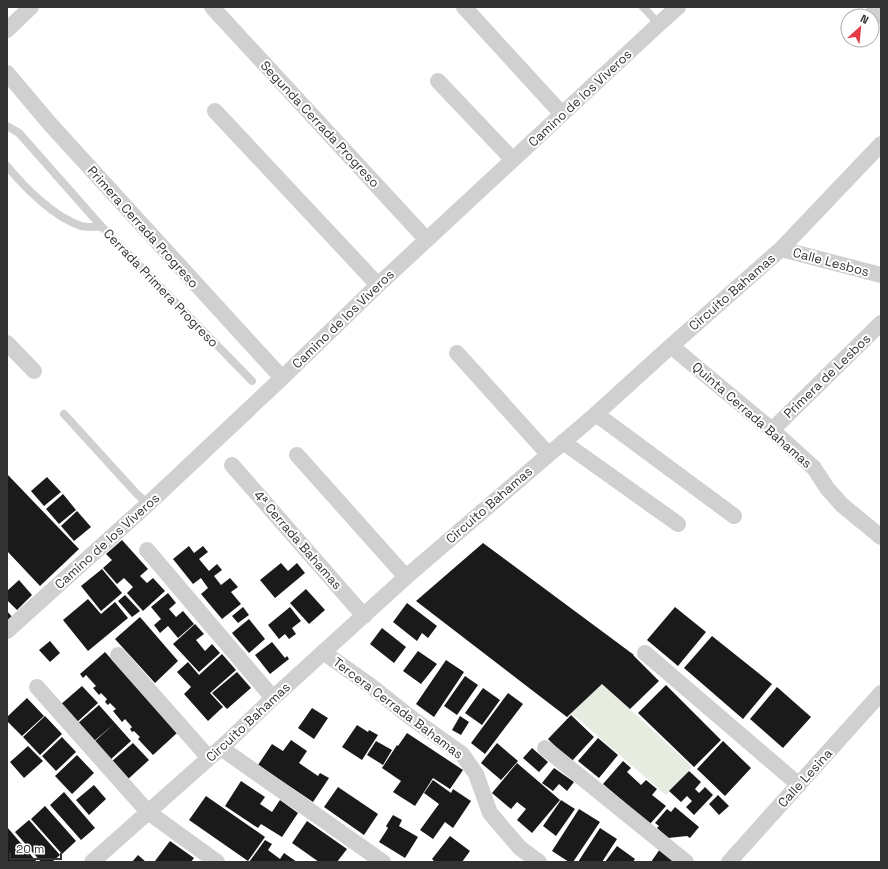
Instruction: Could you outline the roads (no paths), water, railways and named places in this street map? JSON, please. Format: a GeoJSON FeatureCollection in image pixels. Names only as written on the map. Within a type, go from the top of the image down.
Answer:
{"type":"FeatureCollection","features":[{"type":"Feature","properties":{"kind":"street"},"geometry":{"type":"LineString","coordinates":[[7,30],[31,7]]}},
{"type":"Feature","properties":{"kind":"street","name":"Segunda Cerrada Progreso"},"geometry":{"type":"LineString","coordinates":[[212,7],[427,240]]}},
{"type":"Feature","properties":{"kind":"street"},"geometry":{"type":"LineString","coordinates":[[464,7],[562,114]]}},
{"type":"Feature","properties":{"kind":"street","name":"Camino de los Viveros"},"geometry":{"type":"LineString","coordinates":[[7,630],[148,504],[378,285],[678,7]]}},
{"type":"Feature","properties":{"kind":"street"},"geometry":{"type":"LineString","coordinates":[[874,7],[881,16]]}},
{"type":"Feature","properties":{"kind":"street","name":"Primera Cerrada Progreso"},"geometry":{"type":"LineString","coordinates":[[7,73],[55,130],[282,378]]}},
{"type":"Feature","properties":{"kind":"street"},"geometry":{"type":"LineString","coordinates":[[438,81],[513,160]]}},
{"type":"Feature","properties":{"kind":"street"},"geometry":{"type":"LineString","coordinates":[[215,111],[378,285]]}},
{"type":"Feature","properties":{"kind":"street","name":"Circuito Bahamas"},"geometry":{"type":"LineString","coordinates":[[92,862],[215,753],[406,577],[596,414],[781,248],[881,144]]}},
{"type":"Feature","properties":{"kind":"street","name":"Calle Lesbos"},"geometry":{"type":"LineString","coordinates":[[781,248],[881,275]]}},
{"type":"Feature","properties":{"kind":"street","name":"Primera de Lesbos"},"geometry":{"type":"LineString","coordinates":[[772,430],[881,323]]}},
{"type":"Feature","properties":{"kind":"street"},"geometry":{"type":"LineString","coordinates":[[7,343],[34,371]]}},
{"type":"Feature","properties":{"kind":"street","name":"Quinta Cerrada Bahamas"},"geometry":{"type":"LineString","coordinates":[[671,346],[772,430],[814,468],[827,488],[842,505],[881,537]]}},
{"type":"Feature","properties":{"kind":"street"},"geometry":{"type":"LineString","coordinates":[[457,353],[548,454]]}},
{"type":"Feature","properties":{"kind":"street"},"geometry":{"type":"LineString","coordinates":[[596,414],[734,516]]}},
{"type":"Feature","properties":{"kind":"street"},"geometry":{"type":"LineString","coordinates":[[563,442],[678,524]]}},
{"type":"Feature","properties":{"kind":"street"},"geometry":{"type":"LineString","coordinates":[[297,455],[406,577]]}},
{"type":"Feature","properties":{"kind":"street","name":"4ª Cerrada Bahamas"},"geometry":{"type":"LineString","coordinates":[[232,465],[364,616]]}},
{"type":"Feature","properties":{"kind":"street"},"geometry":{"type":"LineString","coordinates":[[147,550],[273,698]]}},
{"type":"Feature","properties":{"kind":"street","name":"Tercera Cerrada Bahamas"},"geometry":{"type":"LineString","coordinates":[[323,652],[462,754],[476,774],[490,813],[520,848],[539,862]]}},
{"type":"Feature","properties":{"kind":"street"},"geometry":{"type":"LineString","coordinates":[[646,653],[799,785]]}},
{"type":"Feature","properties":{"kind":"street"},"geometry":{"type":"LineString","coordinates":[[118,655],[215,753],[383,862]]}},
{"type":"Feature","properties":{"kind":"street"},"geometry":{"type":"LineString","coordinates":[[37,687],[148,812],[217,862]]}},
{"type":"Feature","properties":{"kind":"street","name":"Calle Lesina"},"geometry":{"type":"LineString","coordinates":[[729,862],[881,693]]}},
{"type":"Feature","properties":{"kind":"street"},"geometry":{"type":"LineString","coordinates":[[545,748],[686,862]]}},
{"type":"Feature","properties":{"kind":"lane"},"geometry":{"type":"LineString","coordinates":[[643,7],[659,24]]}},
{"type":"Feature","properties":{"kind":"lane"},"geometry":{"type":"LineString","coordinates":[[7,126],[19,133],[102,227]]}},
{"type":"Feature","properties":{"kind":"lane","name":"Cerrada Primera Progreso"},"geometry":{"type":"LineString","coordinates":[[7,166],[41,201],[62,217],[82,226],[102,227],[252,381]]}},
{"type":"Feature","properties":{"kind":"lane"},"geometry":{"type":"LineString","coordinates":[[64,414],[136,493],[148,504]]}}]}
